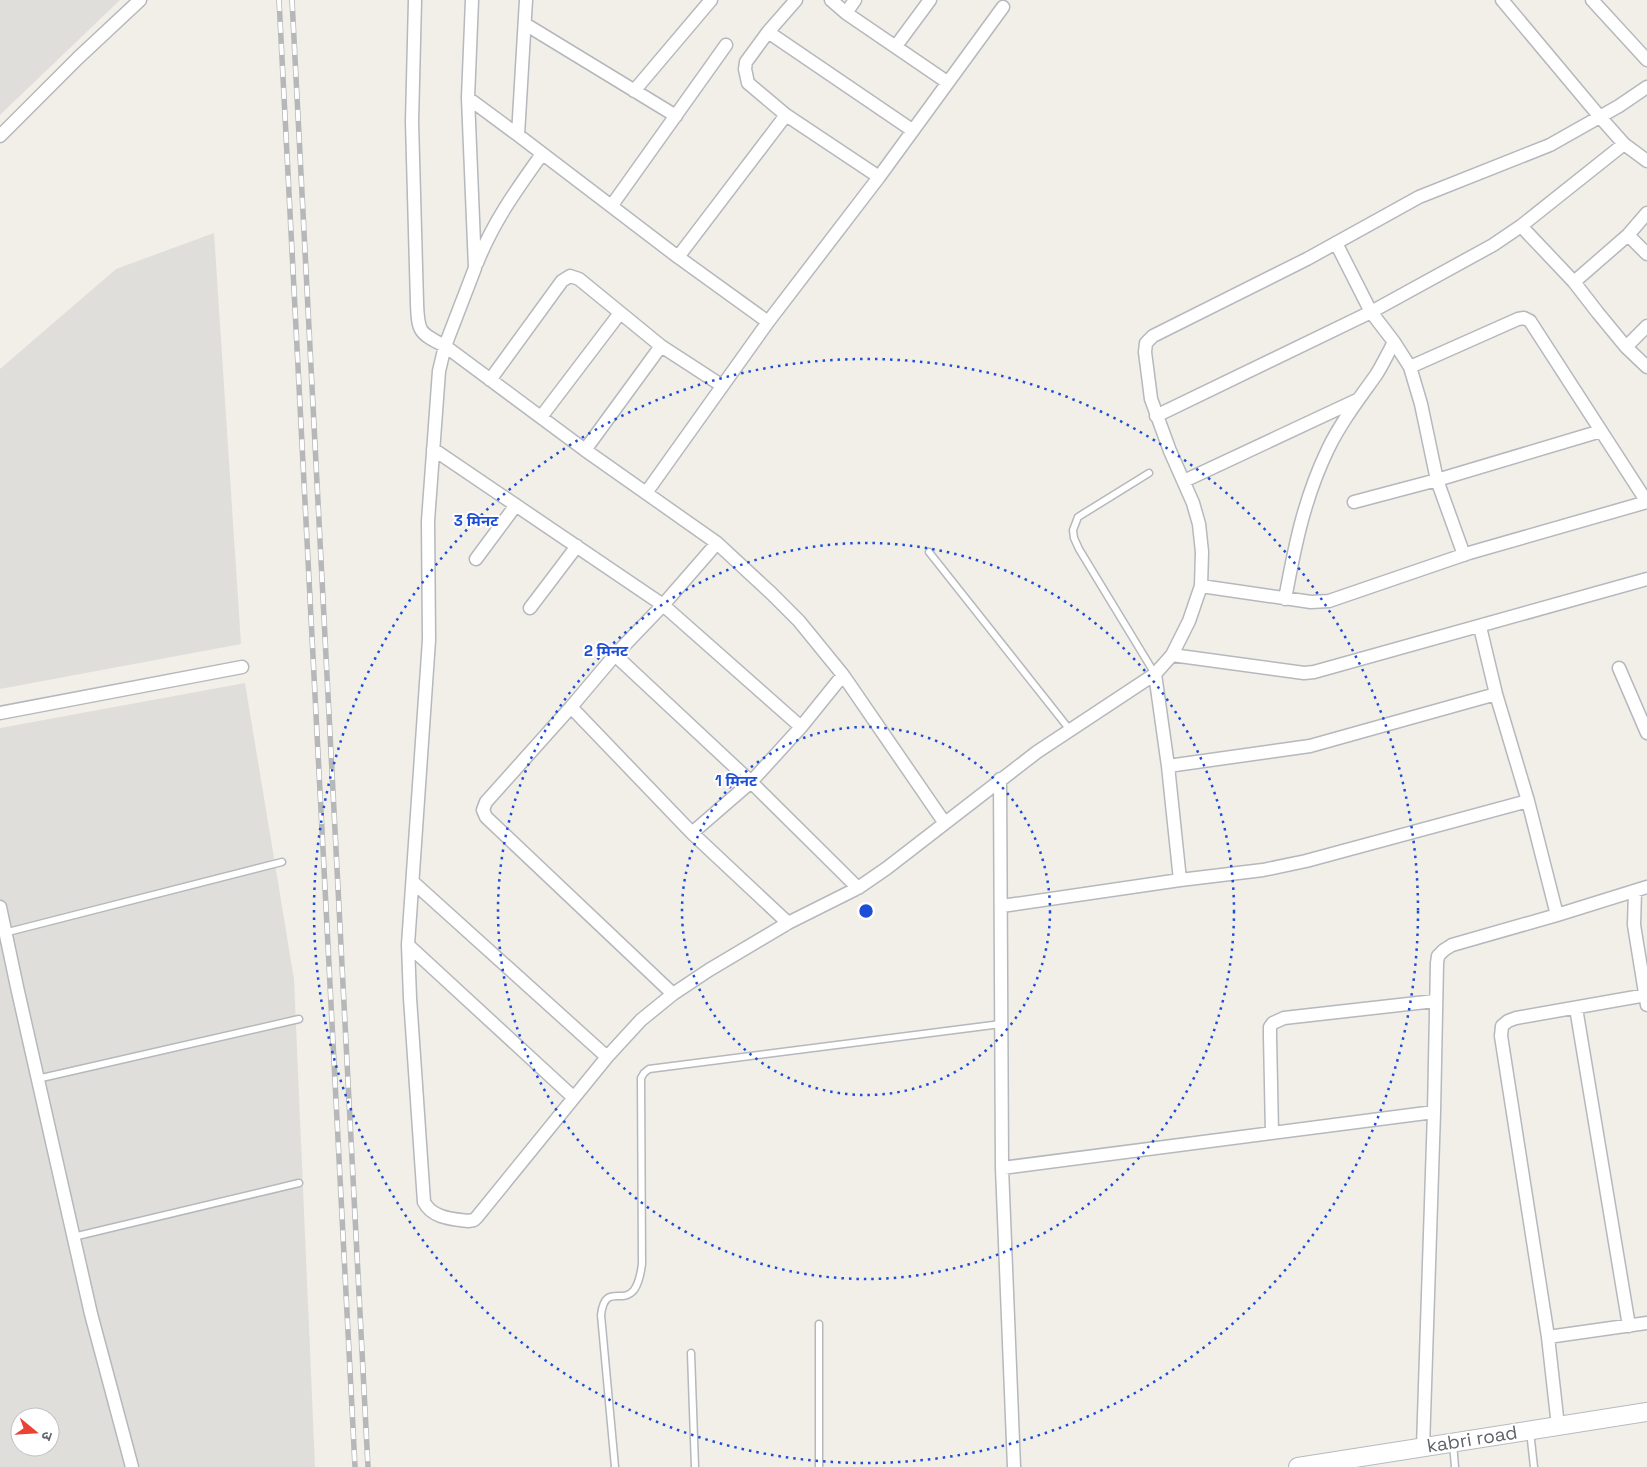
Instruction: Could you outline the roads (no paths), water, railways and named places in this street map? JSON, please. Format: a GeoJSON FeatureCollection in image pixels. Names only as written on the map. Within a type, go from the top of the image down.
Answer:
{"type":"FeatureCollection","features":[{"type":"Feature","properties":{"kind":"street"},"geometry":{"type":"LineString","coordinates":[[0,136],[78,58],[140,0]]}},
{"type":"Feature","properties":{"kind":"street"},"geometry":{"type":"LineString","coordinates":[[415,0],[412,122],[418,322],[420,329],[424,334],[444,346],[541,418],[717,543],[798,621],[843,675],[944,822]]}},
{"type":"Feature","properties":{"kind":"street"},"geometry":{"type":"LineString","coordinates":[[472,0],[468,98],[475,268]]}},
{"type":"Feature","properties":{"kind":"street"},"geometry":{"type":"LineString","coordinates":[[518,135],[526,0]]}},
{"type":"Feature","properties":{"kind":"street"},"geometry":{"type":"LineString","coordinates":[[634,91],[711,0]]}},
{"type":"Feature","properties":{"kind":"street"},"geometry":{"type":"LineString","coordinates":[[796,0],[768,32],[746,62],[748,83],[786,115],[879,177]]}},
{"type":"Feature","properties":{"kind":"street"},"geometry":{"type":"LineString","coordinates":[[831,0],[846,13],[947,82]]}},
{"type":"Feature","properties":{"kind":"street"},"geometry":{"type":"LineString","coordinates":[[846,13],[855,0]]}},
{"type":"Feature","properties":{"kind":"street"},"geometry":{"type":"LineString","coordinates":[[896,46],[930,0]]}},
{"type":"Feature","properties":{"kind":"street"},"geometry":{"type":"LineString","coordinates":[[1502,0],[1624,144],[1647,161]]}},
{"type":"Feature","properties":{"kind":"street"},"geometry":{"type":"LineString","coordinates":[[1592,0],[1647,60]]}},
{"type":"Feature","properties":{"kind":"street"},"geometry":{"type":"LineString","coordinates":[[646,493],[721,385],[879,177],[1002,7]]}},
{"type":"Feature","properties":{"kind":"street"},"geometry":{"type":"LineString","coordinates":[[525,24],[676,116]]}},
{"type":"Feature","properties":{"kind":"street"},"geometry":{"type":"LineString","coordinates":[[768,32],[912,130]]}},
{"type":"Feature","properties":{"kind":"street"},"geometry":{"type":"LineString","coordinates":[[612,205],[726,45]]}},
{"type":"Feature","properties":{"kind":"street"},"geometry":{"type":"LineString","coordinates":[[542,154],[507,203],[486,239],[444,346],[439,371],[428,522],[428,640],[408,945],[424,1202],[430,1211],[436,1214],[461,1220],[474,1220],[477,1217],[607,1057],[642,1020],[673,994],[709,970],[788,924],[858,888],[1037,752],[1155,674],[1172,655],[1189,621],[1201,586],[1202,552],[1199,524],[1193,503],[1156,416],[1151,399],[1145,352],[1146,343],[1153,336],[1307,259],[1419,197],[1550,145],[1619,106],[1647,87]]}},
{"type":"Feature","properties":{"kind":"street"},"geometry":{"type":"LineString","coordinates":[[468,98],[612,205],[678,257],[768,322]]}},
{"type":"Feature","properties":{"kind":"street"},"geometry":{"type":"LineString","coordinates":[[678,257],[786,115]]}},
{"type":"Feature","properties":{"kind":"street"},"geometry":{"type":"LineString","coordinates":[[1156,416],[1371,312],[1493,246],[1624,144]]}},
{"type":"Feature","properties":{"kind":"street"},"geometry":{"type":"LineString","coordinates":[[1574,282],[1628,235],[1647,213]]}},
{"type":"Feature","properties":{"kind":"street"},"geometry":{"type":"LineString","coordinates":[[1521,226],[1574,282],[1626,347],[1647,367]]}},
{"type":"Feature","properties":{"kind":"street"},"geometry":{"type":"LineString","coordinates":[[1628,235],[1647,254]]}},
{"type":"Feature","properties":{"kind":"street"},"geometry":{"type":"LineString","coordinates":[[1336,243],[1371,312],[1410,367],[1421,404],[1437,480],[1464,555]]}},
{"type":"Feature","properties":{"kind":"street"},"geometry":{"type":"LineString","coordinates":[[490,380],[565,277],[570,276],[579,280],[661,346],[721,385]]}},
{"type":"Feature","properties":{"kind":"street"},"geometry":{"type":"LineString","coordinates":[[541,418],[620,313]]}},
{"type":"Feature","properties":{"kind":"street"},"geometry":{"type":"LineString","coordinates":[[1201,586],[1285,599],[1311,602],[1329,601],[1464,555],[1647,502],[1530,321],[1524,318],[1518,319],[1410,367]]}},
{"type":"Feature","properties":{"kind":"street"},"geometry":{"type":"LineString","coordinates":[[1626,347],[1647,326]]}},
{"type":"Feature","properties":{"kind":"street"},"geometry":{"type":"LineString","coordinates":[[1285,599],[1305,508],[1328,449],[1394,342]]}},
{"type":"Feature","properties":{"kind":"street"},"geometry":{"type":"LineString","coordinates":[[586,450],[661,346]]}},
{"type":"Feature","properties":{"kind":"street"},"geometry":{"type":"LineString","coordinates":[[1184,481],[1357,400]]}},
{"type":"Feature","properties":{"kind":"street"},"geometry":{"type":"LineString","coordinates":[[1354,502],[1437,480],[1602,431]]}},
{"type":"Feature","properties":{"kind":"street"},"geometry":{"type":"LineString","coordinates":[[433,450],[663,605],[801,727]]}},
{"type":"Feature","properties":{"kind":"street"},"geometry":{"type":"LineString","coordinates":[[476,559],[516,505]]}},
{"type":"Feature","properties":{"kind":"street"},"geometry":{"type":"LineString","coordinates":[[673,994],[484,814],[483,810],[486,802],[717,543]]}},
{"type":"Feature","properties":{"kind":"street"},"geometry":{"type":"LineString","coordinates":[[530,608],[577,546]]}},
{"type":"Feature","properties":{"kind":"street"},"geometry":{"type":"LineString","coordinates":[[1172,655],[1304,673],[1314,672],[1647,579]]}},
{"type":"Feature","properties":{"kind":"street"},"geometry":{"type":"LineString","coordinates":[[1480,627],[1496,694],[1528,801],[1557,915]]}},
{"type":"Feature","properties":{"kind":"street"},"geometry":{"type":"LineString","coordinates":[[616,655],[751,782],[858,888]]}},
{"type":"Feature","properties":{"kind":"street"},"geometry":{"type":"LineString","coordinates":[[0,713],[242,667]]}},
{"type":"Feature","properties":{"kind":"street"},"geometry":{"type":"LineString","coordinates":[[1619,668],[1647,733]]}},
{"type":"Feature","properties":{"kind":"street"},"geometry":{"type":"LineString","coordinates":[[1155,674],[1168,766],[1180,880]]}},
{"type":"Feature","properties":{"kind":"street"},"geometry":{"type":"LineString","coordinates":[[692,833],[751,782],[801,727],[843,675]]}},
{"type":"Feature","properties":{"kind":"street"},"geometry":{"type":"LineString","coordinates":[[1168,766],[1310,746],[1496,694]]}},
{"type":"Feature","properties":{"kind":"street"},"geometry":{"type":"LineString","coordinates":[[571,708],[692,833],[788,924]]}},
{"type":"Feature","properties":{"kind":"street"},"geometry":{"type":"LineString","coordinates":[[1000,779],[1003,1024],[1002,1168],[1014,1467]]}},
{"type":"Feature","properties":{"kind":"street"},"geometry":{"type":"LineString","coordinates":[[1002,906],[1263,870],[1306,862],[1528,801]]}},
{"type":"Feature","properties":{"kind":"street"},"geometry":{"type":"LineString","coordinates":[[413,882],[607,1057]]}},
{"type":"Feature","properties":{"kind":"street"},"geometry":{"type":"LineString","coordinates":[[1423,1447],[1434,1112],[1435,1001],[1438,956],[1452,945],[1641,889],[1634,925],[1647,999],[1576,1008],[1512,1019],[1502,1026],[1548,1337],[1558,1426]]}},
{"type":"Feature","properties":{"kind":"street"},"geometry":{"type":"LineString","coordinates":[[0,906],[3,933],[91,1314],[132,1467]]}},
{"type":"Feature","properties":{"kind":"street"},"geometry":{"type":"LineString","coordinates":[[1634,925],[1647,923]]}},
{"type":"Feature","properties":{"kind":"street"},"geometry":{"type":"LineString","coordinates":[[408,945],[573,1097]]}},
{"type":"Feature","properties":{"kind":"street"},"geometry":{"type":"LineString","coordinates":[[1272,1133],[1270,1027],[1273,1022],[1284,1018],[1435,1001]]}},
{"type":"Feature","properties":{"kind":"street"},"geometry":{"type":"LineString","coordinates":[[1576,1008],[1629,1326]]}},
{"type":"Feature","properties":{"kind":"street"},"geometry":{"type":"LineString","coordinates":[[1002,1168],[1434,1112]]}},
{"type":"Feature","properties":{"kind":"street"},"geometry":{"type":"LineString","coordinates":[[1548,1337],[1647,1323]]}},
{"type":"Feature","properties":{"kind":"street","name":"kabri road"},"geometry":{"type":"LineString","coordinates":[[1298,1467],[1647,1412]]}},
{"type":"Feature","properties":{"kind":"lane"},"geometry":{"type":"LineString","coordinates":[[1149,473],[1078,517],[1073,530],[1079,549],[1155,674]]}},
{"type":"Feature","properties":{"kind":"lane"},"geometry":{"type":"LineString","coordinates":[[928,552],[1070,730]]}},
{"type":"Feature","properties":{"kind":"lane"},"geometry":{"type":"LineString","coordinates":[[3,933],[282,862]]}},
{"type":"Feature","properties":{"kind":"lane"},"geometry":{"type":"LineString","coordinates":[[38,1079],[299,1019]]}},
{"type":"Feature","properties":{"kind":"lane"},"geometry":{"type":"LineString","coordinates":[[616,1467],[601,1315],[605,1300],[610,1297],[626,1295],[633,1291],[637,1284],[642,1264],[642,1078],[644,1072],[649,1068],[1003,1024]]}},
{"type":"Feature","properties":{"kind":"lane"},"geometry":{"type":"LineString","coordinates":[[73,1237],[299,1183]]}},
{"type":"Feature","properties":{"kind":"lane"},"geometry":{"type":"LineString","coordinates":[[819,1324],[819,1467]]}},
{"type":"Feature","properties":{"kind":"lane"},"geometry":{"type":"LineString","coordinates":[[692,1353],[695,1467]]}},
{"type":"Feature","properties":{"kind":"lane"},"geometry":{"type":"LineString","coordinates":[[1530,1430],[1534,1467]]}},
{"type":"Feature","properties":{"kind":"lane"},"geometry":{"type":"LineString","coordinates":[[1453,1442],[1455,1467]]}},
{"type":"Feature","properties":{"kind":"railway"},"geometry":{"type":"LineString","coordinates":[[279,0],[355,1467]]}},
{"type":"Feature","properties":{"kind":"railway"},"geometry":{"type":"LineString","coordinates":[[292,0],[368,1467]]}}]}
